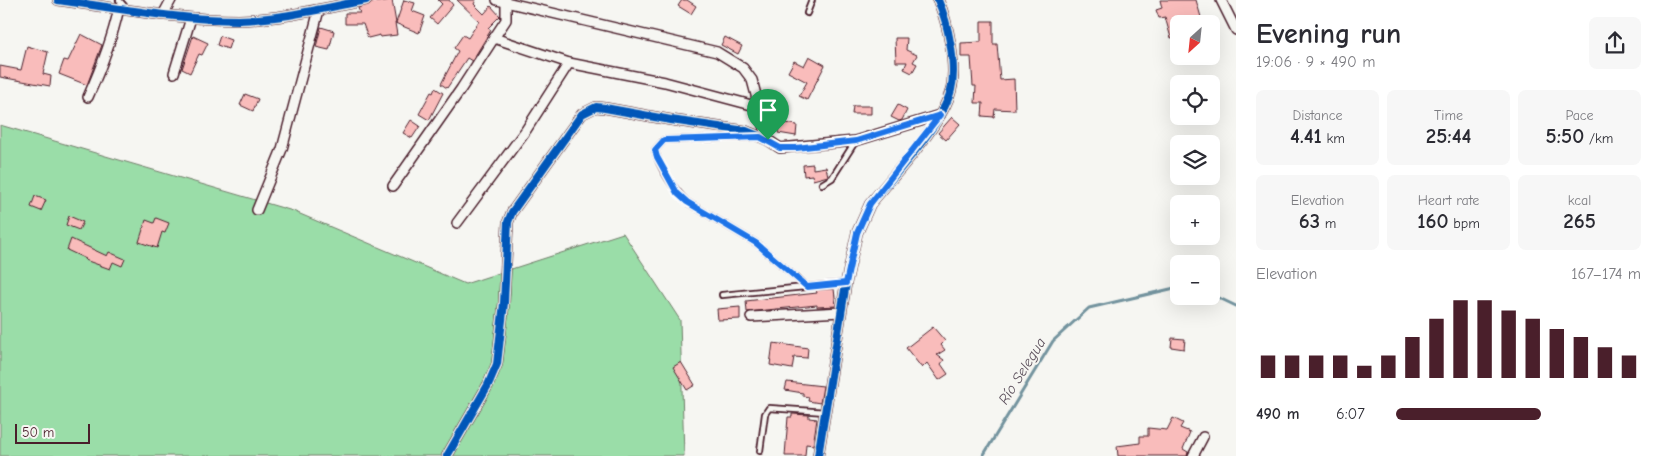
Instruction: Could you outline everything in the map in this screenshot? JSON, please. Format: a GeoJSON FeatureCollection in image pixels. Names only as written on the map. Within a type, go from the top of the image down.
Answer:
{"type":"FeatureCollection","features":[{"type":"Feature","properties":{"kind":"street"},"geometry":{"type":"LineString","coordinates":[[58,0],[122,6],[191,18],[240,20],[319,10],[366,0]]}},
{"type":"Feature","properties":{"kind":"street"},"geometry":{"type":"LineString","coordinates":[[164,13],[171,0]]}},
{"type":"Feature","properties":{"kind":"street"},"geometry":{"type":"LineString","coordinates":[[818,456],[827,412],[846,283],[857,233],[870,204],[940,115],[951,89],[952,70],[948,32],[938,0]]}},
{"type":"Feature","properties":{"kind":"street"},"geometry":{"type":"LineString","coordinates":[[1220,0],[1236,30]]}},
{"type":"Feature","properties":{"kind":"street"},"geometry":{"type":"LineString","coordinates":[[393,186],[506,20],[502,2],[717,52],[743,68],[752,80],[764,138]]}},
{"type":"Feature","properties":{"kind":"street"},"geometry":{"type":"LineString","coordinates":[[88,97],[104,63],[122,6]]}},
{"type":"Feature","properties":{"kind":"street"},"geometry":{"type":"LineString","coordinates":[[257,210],[282,149],[319,10]]}},
{"type":"Feature","properties":{"kind":"street"},"geometry":{"type":"LineString","coordinates":[[174,73],[191,18]]}},
{"type":"Feature","properties":{"kind":"street"},"geometry":{"type":"LineString","coordinates":[[494,38],[569,63],[665,82],[759,107]]}},
{"type":"Feature","properties":{"kind":"street"},"geometry":{"type":"LineString","coordinates":[[457,223],[526,130],[569,63]]}},
{"type":"Feature","properties":{"kind":"street"},"geometry":{"type":"LineString","coordinates":[[446,456],[488,385],[497,364],[504,303],[508,222],[512,212],[582,114],[596,107],[746,131],[764,138],[780,148],[856,141],[940,115]]}},
{"type":"Feature","properties":{"kind":"street"},"geometry":{"type":"LineString","coordinates":[[751,317],[841,312]]}},
{"type":"Feature","properties":{"kind":"street"},"geometry":{"type":"LineString","coordinates":[[1193,456],[1203,437]]}},
{"type":"Feature","properties":{"kind":"lane"},"geometry":{"type":"LineString","coordinates":[[807,13],[812,0]]}},
{"type":"Feature","properties":{"kind":"lane"},"geometry":{"type":"LineString","coordinates":[[764,138],[664,140],[655,150],[677,193],[687,202],[756,243],[807,287]]}},
{"type":"Feature","properties":{"kind":"lane"},"geometry":{"type":"LineString","coordinates":[[822,184],[832,178],[856,141]]}},
{"type":"Feature","properties":{"kind":"lane"},"geometry":{"type":"LineString","coordinates":[[722,295],[846,283]]}},
{"type":"Feature","properties":{"kind":"lane"},"geometry":{"type":"LineString","coordinates":[[760,451],[766,414],[769,408],[827,412]]}},
{"type":"Feature","properties":{"kind":"green space"},"geometry":{"type":"Polygon","coordinates":[[[0,125],[293,211],[465,284],[623,233],[680,320],[684,456],[0,456],[0,125]]]}},
{"type":"Feature","properties":{"kind":"building"},"geometry":{"type":"Polygon","coordinates":[[[392,0],[396,23],[404,0],[415,3],[412,11],[425,16],[419,33],[395,23],[397,35],[380,37],[380,35],[368,38],[363,24],[345,24],[345,13],[360,13],[358,8],[371,3],[392,0]]]}},
{"type":"Feature","properties":{"kind":"building"},"geometry":{"type":"Polygon","coordinates":[[[438,0],[449,0],[453,5],[437,24],[430,18],[442,4],[438,0]]]}},
{"type":"Feature","properties":{"kind":"building"},"geometry":{"type":"Polygon","coordinates":[[[457,0],[476,0],[474,4],[484,14],[491,6],[500,16],[488,28],[491,30],[472,61],[467,58],[447,88],[441,84],[458,51],[454,48],[463,35],[468,38],[479,21],[457,0]]]}},
{"type":"Feature","properties":{"kind":"building"},"geometry":{"type":"Polygon","coordinates":[[[682,0],[687,0],[696,6],[691,14],[678,6],[682,0]]]}},
{"type":"Feature","properties":{"kind":"building"},"geometry":{"type":"Polygon","coordinates":[[[1160,0],[1196,0],[1200,15],[1170,15],[1170,34],[1165,17],[1159,18],[1156,10],[1162,8],[1160,0]]]}},
{"type":"Feature","properties":{"kind":"building"},"geometry":{"type":"Polygon","coordinates":[[[981,21],[993,21],[993,44],[997,44],[1000,80],[1014,79],[1015,110],[995,109],[994,117],[982,116],[983,103],[975,103],[976,86],[973,86],[971,57],[961,57],[961,43],[981,42],[981,21]]]}},
{"type":"Feature","properties":{"kind":"building"},"geometry":{"type":"Polygon","coordinates":[[[321,27],[334,31],[329,50],[316,47],[321,27]]]}},
{"type":"Feature","properties":{"kind":"building"},"geometry":{"type":"Polygon","coordinates":[[[81,34],[102,45],[87,85],[59,74],[64,60],[68,61],[81,34]]]}},
{"type":"Feature","properties":{"kind":"building"},"geometry":{"type":"Polygon","coordinates":[[[193,36],[208,43],[202,55],[199,54],[190,73],[182,69],[193,36]]]}},
{"type":"Feature","properties":{"kind":"building"},"geometry":{"type":"Polygon","coordinates":[[[220,36],[231,40],[228,49],[217,45],[220,36]]]}},
{"type":"Feature","properties":{"kind":"building"},"geometry":{"type":"Polygon","coordinates":[[[725,37],[742,46],[738,54],[721,45],[725,37]]]}},
{"type":"Feature","properties":{"kind":"building"},"geometry":{"type":"Polygon","coordinates":[[[895,38],[907,38],[906,50],[917,55],[913,62],[917,64],[912,73],[904,69],[907,62],[896,62],[895,38]]]}},
{"type":"Feature","properties":{"kind":"building"},"geometry":{"type":"Polygon","coordinates":[[[27,46],[48,52],[43,74],[51,76],[50,86],[0,77],[0,66],[21,70],[27,46]]]}},
{"type":"Feature","properties":{"kind":"building"},"geometry":{"type":"Polygon","coordinates":[[[809,56],[825,65],[807,100],[799,96],[807,82],[788,72],[794,61],[804,66],[809,56]]]}},
{"type":"Feature","properties":{"kind":"building"},"geometry":{"type":"Polygon","coordinates":[[[435,88],[443,93],[429,120],[419,114],[435,88]]]}},
{"type":"Feature","properties":{"kind":"building"},"geometry":{"type":"Polygon","coordinates":[[[245,94],[258,99],[253,111],[240,105],[245,94]]]}},
{"type":"Feature","properties":{"kind":"building"},"geometry":{"type":"Polygon","coordinates":[[[898,105],[907,110],[902,120],[899,121],[891,117],[898,105]]]}},
{"type":"Feature","properties":{"kind":"building"},"geometry":{"type":"Polygon","coordinates":[[[853,106],[871,106],[871,114],[852,114],[853,106]]]}},
{"type":"Feature","properties":{"kind":"building"},"geometry":{"type":"Polygon","coordinates":[[[952,117],[960,124],[946,140],[938,133],[952,117]]]}},
{"type":"Feature","properties":{"kind":"building"},"geometry":{"type":"Polygon","coordinates":[[[411,120],[420,126],[412,138],[403,133],[411,120]]]}},
{"type":"Feature","properties":{"kind":"building"},"geometry":{"type":"Polygon","coordinates":[[[780,122],[797,125],[796,136],[778,133],[780,122]]]}},
{"type":"Feature","properties":{"kind":"building"},"geometry":{"type":"Polygon","coordinates":[[[813,164],[813,169],[826,167],[828,176],[813,180],[812,175],[804,176],[803,165],[813,164]]]}},
{"type":"Feature","properties":{"kind":"building"},"geometry":{"type":"Polygon","coordinates":[[[35,196],[46,200],[41,211],[31,207],[35,196]]]}},
{"type":"Feature","properties":{"kind":"building"},"geometry":{"type":"Polygon","coordinates":[[[69,216],[83,222],[79,230],[66,225],[69,216]]]}},
{"type":"Feature","properties":{"kind":"building"},"geometry":{"type":"Polygon","coordinates":[[[156,218],[169,223],[165,233],[162,232],[157,248],[139,242],[146,220],[154,223],[156,218]]]}},
{"type":"Feature","properties":{"kind":"building"},"geometry":{"type":"Polygon","coordinates":[[[71,239],[107,256],[109,252],[125,259],[122,266],[113,262],[110,269],[85,260],[67,250],[71,239]]]}},
{"type":"Feature","properties":{"kind":"building"},"geometry":{"type":"Polygon","coordinates":[[[834,289],[836,306],[817,307],[817,305],[747,312],[746,301],[817,293],[816,290],[834,289]]]}},
{"type":"Feature","properties":{"kind":"building"},"geometry":{"type":"Polygon","coordinates":[[[740,307],[740,319],[718,320],[717,309],[740,307]]]}},
{"type":"Feature","properties":{"kind":"building"},"geometry":{"type":"Polygon","coordinates":[[[933,327],[945,341],[941,345],[945,350],[937,355],[944,360],[941,364],[948,374],[939,380],[927,363],[922,368],[906,348],[933,327]]]}},
{"type":"Feature","properties":{"kind":"building"},"geometry":{"type":"Polygon","coordinates":[[[1172,338],[1185,339],[1184,349],[1171,347],[1172,338]]]}},
{"type":"Feature","properties":{"kind":"building"},"geometry":{"type":"Polygon","coordinates":[[[773,343],[808,348],[807,358],[794,357],[792,369],[770,365],[773,343]]]}},
{"type":"Feature","properties":{"kind":"building"},"geometry":{"type":"Polygon","coordinates":[[[681,362],[695,385],[687,390],[673,367],[681,362]]]}},
{"type":"Feature","properties":{"kind":"building"},"geometry":{"type":"Polygon","coordinates":[[[787,382],[823,386],[820,403],[808,401],[809,397],[803,396],[803,393],[785,390],[787,382]]]}},
{"type":"Feature","properties":{"kind":"building"},"geometry":{"type":"Polygon","coordinates":[[[792,414],[809,415],[809,418],[817,419],[813,445],[806,444],[805,456],[785,456],[788,417],[792,417],[792,414]]]}},
{"type":"Feature","properties":{"kind":"building"},"geometry":{"type":"Polygon","coordinates":[[[1173,418],[1183,423],[1180,428],[1190,432],[1183,449],[1188,452],[1187,456],[1118,456],[1117,446],[1140,443],[1140,436],[1148,436],[1148,428],[1167,430],[1173,418]]]}},
{"type":"Feature","properties":{"kind":"waterway","name":"Río Selegua"},"geometry":{"type":"LineString","coordinates":[[983,456],[1053,341],[1089,308],[1170,289]]}},
{"type":"Feature","properties":{"kind":"waterway","name":"Río Selegua"},"geometry":{"type":"LineString","coordinates":[[1220,298],[1236,306]]}},
{"type":"Feature","properties":{"kind":"cycle path"},"geometry":{"type":"LineString","coordinates":[[58,0],[172,16],[239,20],[319,10],[366,0]]}},
{"type":"Feature","properties":{"kind":"cycle path"},"geometry":{"type":"LineString","coordinates":[[818,456],[846,283],[857,233],[870,204],[928,134],[946,104],[951,90],[953,80],[952,57],[945,20],[938,0]]}},
{"type":"Feature","properties":{"kind":"cycle path"},"geometry":{"type":"LineString","coordinates":[[447,456],[488,385],[497,364],[504,303],[508,222],[512,212],[582,114],[596,107],[605,108],[746,131],[768,140]]}},
{"type":"Feature","properties":{"kind":"route"},"geometry":{"type":"LineString","coordinates":[[940,115],[870,204],[857,233],[846,283],[807,287],[756,243],[687,202],[677,193],[655,150],[664,140],[745,139],[760,137],[768,140],[780,148],[856,141],[940,115]]}}]}
